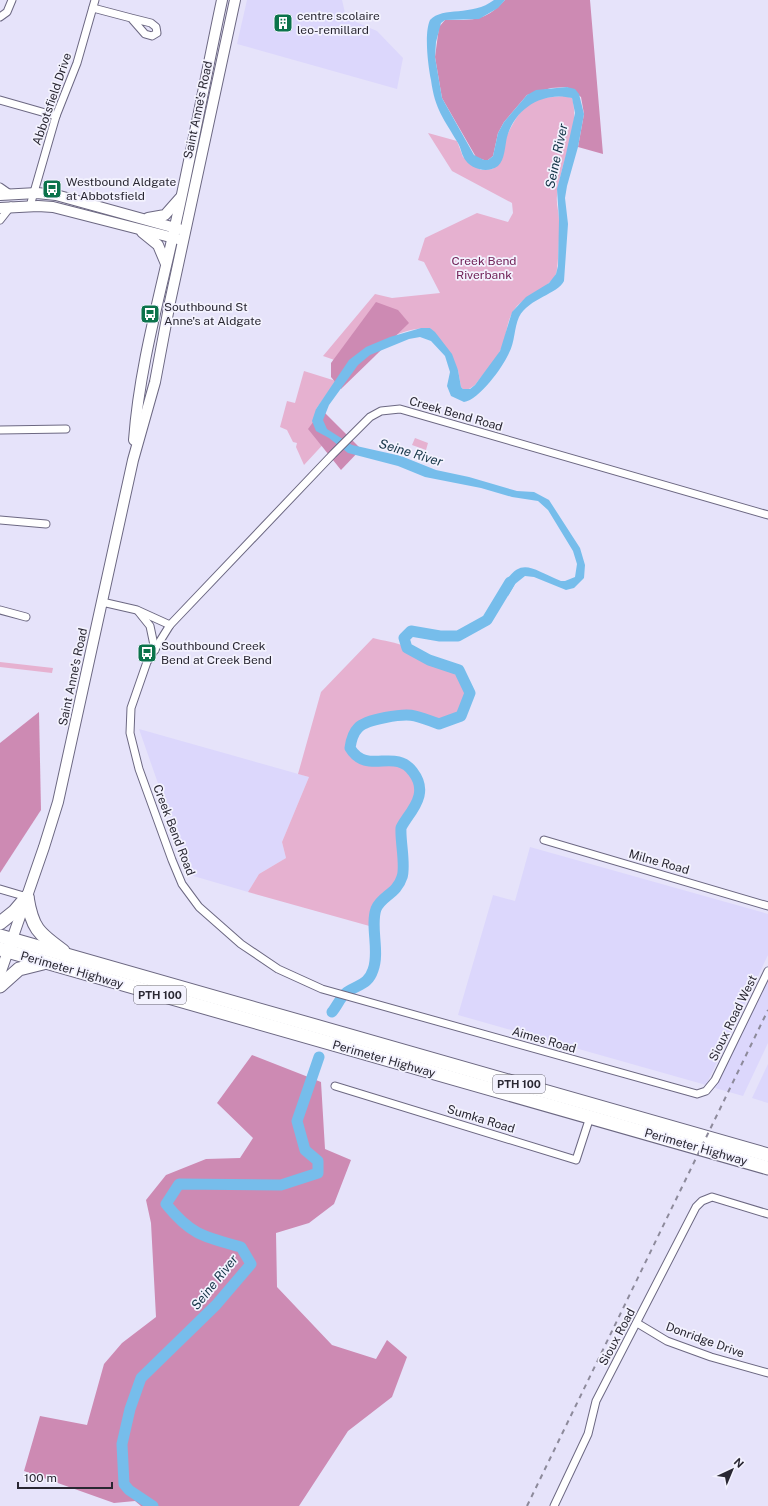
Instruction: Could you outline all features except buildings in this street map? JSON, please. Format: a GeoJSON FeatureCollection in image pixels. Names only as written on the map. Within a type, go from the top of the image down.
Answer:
{"type":"FeatureCollection","features":[{"type":"Feature","properties":{"kind":"highway"},"geometry":{"type":"LineString","coordinates":[[0,923],[15,912],[27,897]]}},
{"type":"Feature","properties":{"kind":"highway"},"geometry":{"type":"LineString","coordinates":[[27,897],[31,918],[35,927],[48,940],[71,956]]}},
{"type":"Feature","properties":{"kind":"highway","name":"Perimeter Highway"},"geometry":{"type":"LineString","coordinates":[[5,944],[71,956],[768,1155]]}},
{"type":"Feature","properties":{"kind":"highway","name":"Perimeter Highway"},"geometry":{"type":"LineString","coordinates":[[5,944],[47,963],[768,1168]]}},
{"type":"Feature","properties":{"kind":"highway"},"geometry":{"type":"LineString","coordinates":[[0,986],[19,969],[47,963]]}},
{"type":"Feature","properties":{"kind":"main road","name":"Saint Anne's Road"},"geometry":{"type":"LineString","coordinates":[[133,460],[135,424],[143,372],[222,0]]}},
{"type":"Feature","properties":{"kind":"main road","name":"Saint Anne's Road"},"geometry":{"type":"LineString","coordinates":[[0,974],[5,944],[27,897],[58,802],[133,460],[155,382],[235,0]]}},
{"type":"Feature","properties":{"kind":"main road"},"geometry":{"type":"LineString","coordinates":[[5,195],[56,195],[136,216],[152,218],[165,215],[181,197]]}},
{"type":"Feature","properties":{"kind":"main road"},"geometry":{"type":"LineString","coordinates":[[0,208],[11,206],[53,207],[139,229],[185,236]]}},
{"type":"Feature","properties":{"kind":"main road"},"geometry":{"type":"LineString","coordinates":[[136,216],[173,233]]}},
{"type":"Feature","properties":{"kind":"main road"},"geometry":{"type":"LineString","coordinates":[[139,229],[158,245],[166,265]]}},
{"type":"Feature","properties":{"kind":"street"},"geometry":{"type":"LineString","coordinates":[[0,17],[7,12],[12,0]]}},
{"type":"Feature","properties":{"kind":"street","name":"Abbotsfield Drive"},"geometry":{"type":"LineString","coordinates":[[30,206],[56,116],[74,72],[95,0]]}},
{"type":"Feature","properties":{"kind":"street"},"geometry":{"type":"LineString","coordinates":[[93,8],[131,18]]}},
{"type":"Feature","properties":{"kind":"street"},"geometry":{"type":"LineString","coordinates":[[0,100],[56,116]]}},
{"type":"Feature","properties":{"kind":"street"},"geometry":{"type":"LineString","coordinates":[[0,187],[5,195]]}},
{"type":"Feature","properties":{"kind":"street"},"geometry":{"type":"LineString","coordinates":[[0,220],[11,206]]}},
{"type":"Feature","properties":{"kind":"street","name":"Creek Bend Road"},"geometry":{"type":"LineString","coordinates":[[357,999],[322,989],[278,969],[241,944],[198,907],[182,884],[139,769],[130,733],[131,708],[147,662],[170,625],[333,454],[370,417],[381,411],[400,409],[768,515]]}},
{"type":"Feature","properties":{"kind":"street"},"geometry":{"type":"LineString","coordinates":[[0,430],[66,429]]}},
{"type":"Feature","properties":{"kind":"street"},"geometry":{"type":"LineString","coordinates":[[0,520],[46,524]]}},
{"type":"Feature","properties":{"kind":"street"},"geometry":{"type":"LineString","coordinates":[[102,602],[137,610],[170,625]]}},
{"type":"Feature","properties":{"kind":"street"},"geometry":{"type":"LineString","coordinates":[[0,610],[26,617]]}},
{"type":"Feature","properties":{"kind":"street"},"geometry":{"type":"LineString","coordinates":[[137,610],[150,626],[155,650]]}},
{"type":"Feature","properties":{"kind":"street","name":"Milne Road"},"geometry":{"type":"LineString","coordinates":[[544,840],[768,906]]}},
{"type":"Feature","properties":{"kind":"street"},"geometry":{"type":"LineString","coordinates":[[0,889],[27,897]]}},
{"type":"Feature","properties":{"kind":"street","name":"Sioux Road West"},"geometry":{"type":"LineString","coordinates":[[718,1075],[768,970]]}},
{"type":"Feature","properties":{"kind":"street","name":"Aimes Road"},"geometry":{"type":"LineString","coordinates":[[357,999],[690,1094],[697,1094],[706,1091],[718,1075]]}},
{"type":"Feature","properties":{"kind":"street","name":"Sumka Road"},"geometry":{"type":"LineString","coordinates":[[335,1086],[576,1160],[590,1117]]}},
{"type":"Feature","properties":{"kind":"street","name":"Sioux Road"},"geometry":{"type":"LineString","coordinates":[[554,1506],[588,1434],[596,1400],[637,1323],[691,1214],[702,1201],[712,1198],[768,1214]]}},
{"type":"Feature","properties":{"kind":"street","name":"Donridge Drive"},"geometry":{"type":"LineString","coordinates":[[637,1323],[667,1341],[711,1357],[768,1373]]}},
{"type":"Feature","properties":{"kind":"shaded area"},"geometry":{"type":"Polygon","coordinates":[[[247,0],[342,0],[345,13],[356,22],[377,31],[403,58],[397,89],[237,44],[247,0]]]}},
{"type":"Feature","properties":{"kind":"shaded area"},"geometry":{"type":"Polygon","coordinates":[[[505,0],[590,0],[603,154],[578,147],[584,114],[581,97],[567,87],[551,88],[527,95],[504,122],[498,133],[493,156],[488,160],[476,157],[442,98],[435,57],[439,27],[445,20],[463,20],[484,16],[498,7],[505,0]]]}},
{"type":"Feature","properties":{"kind":"shaded area"},"geometry":{"type":"Polygon","coordinates":[[[376,302],[398,310],[409,323],[341,389],[331,377],[331,363],[376,302]]]}},
{"type":"Feature","properties":{"kind":"shaded area"},"geometry":{"type":"Polygon","coordinates":[[[322,410],[361,449],[341,470],[308,429],[322,410]]]}},
{"type":"Feature","properties":{"kind":"shaded area"},"geometry":{"type":"Polygon","coordinates":[[[39,712],[41,810],[0,873],[0,743],[39,712]]]}},
{"type":"Feature","properties":{"kind":"shaded area"},"geometry":{"type":"Polygon","coordinates":[[[139,729],[309,777],[282,842],[286,858],[259,874],[248,892],[190,875],[139,729]]]}},
{"type":"Feature","properties":{"kind":"shaded area"},"geometry":{"type":"Polygon","coordinates":[[[530,847],[768,914],[768,955],[706,1085],[458,1015],[493,895],[515,901],[530,847]]]}},
{"type":"Feature","properties":{"kind":"shaded area"},"geometry":{"type":"Polygon","coordinates":[[[768,977],[768,1043],[743,1096],[715,1088],[768,977]]]}},
{"type":"Feature","properties":{"kind":"shaded area"},"geometry":{"type":"Polygon","coordinates":[[[252,1055],[321,1082],[325,1149],[351,1160],[334,1204],[309,1223],[276,1233],[277,1287],[332,1345],[376,1359],[387,1340],[407,1357],[392,1397],[348,1431],[299,1506],[141,1506],[135,1501],[114,1503],[24,1471],[40,1416],[87,1425],[104,1364],[122,1343],[156,1317],[151,1223],[146,1200],[166,1175],[206,1159],[240,1158],[253,1138],[217,1103],[252,1055]]]}},
{"type":"Feature","properties":{"kind":"shaded area"},"geometry":{"type":"Polygon","coordinates":[[[768,1064],[768,1103],[752,1098],[768,1064]]]}},
{"type":"Feature","properties":{"kind":"green space","name":"Creek Bend Riverbank"},"geometry":{"type":"Polygon","coordinates":[[[564,96],[572,98],[574,122],[569,147],[561,172],[557,196],[559,231],[557,271],[549,283],[522,302],[513,311],[508,322],[503,346],[492,364],[475,385],[469,389],[463,389],[461,387],[458,370],[430,328],[407,331],[396,335],[376,345],[346,364],[323,356],[375,294],[392,298],[440,293],[424,262],[418,260],[425,238],[477,213],[508,222],[513,213],[512,203],[452,171],[428,133],[457,141],[463,157],[481,170],[493,169],[505,140],[521,111],[528,104],[536,100],[564,96]]]}},
{"type":"Feature","properties":{"kind":"green space"},"geometry":{"type":"Polygon","coordinates":[[[304,371],[336,381],[316,409],[329,438],[304,465],[296,447],[297,443],[293,442],[287,430],[280,427],[287,401],[295,403],[304,371]]]}},
{"type":"Feature","properties":{"kind":"green space"},"geometry":{"type":"Polygon","coordinates":[[[415,438],[428,443],[426,450],[412,445],[415,438]]]}},
{"type":"Feature","properties":{"kind":"green space"},"geometry":{"type":"Polygon","coordinates":[[[373,638],[402,645],[414,654],[454,667],[460,671],[463,677],[466,687],[467,700],[464,715],[452,723],[442,723],[419,716],[390,718],[373,721],[362,725],[351,740],[353,755],[359,758],[371,761],[404,762],[415,776],[421,794],[418,805],[406,822],[403,830],[402,840],[404,862],[400,879],[390,891],[375,902],[372,907],[371,916],[373,927],[248,892],[259,874],[286,858],[282,842],[309,777],[298,774],[321,692],[373,638]]]}},
{"type":"Feature","properties":{"kind":"green space"},"geometry":{"type":"Polygon","coordinates":[[[0,662],[53,668],[52,673],[0,667],[0,662]]]}},
{"type":"Feature","properties":{"kind":"water","name":"Seine River"},"geometry":{"type":"Polygon","coordinates":[[[494,0],[505,0],[498,8],[479,19],[445,20],[441,23],[436,42],[435,57],[442,98],[474,155],[484,160],[488,160],[493,156],[498,133],[504,122],[527,95],[536,90],[567,87],[575,89],[579,94],[584,114],[578,147],[565,198],[568,224],[564,281],[561,286],[529,305],[519,317],[511,349],[506,359],[490,382],[470,400],[464,402],[451,396],[447,386],[450,372],[445,356],[431,341],[420,337],[409,339],[370,355],[358,365],[329,405],[323,420],[327,429],[352,445],[401,456],[436,470],[469,477],[517,491],[534,492],[549,500],[580,548],[585,565],[584,578],[574,588],[566,590],[534,577],[525,576],[515,584],[508,596],[499,594],[506,581],[519,568],[526,567],[533,569],[561,581],[575,577],[577,564],[573,551],[548,510],[538,501],[512,497],[481,488],[425,477],[398,466],[348,453],[329,438],[316,431],[312,421],[316,409],[349,360],[366,347],[390,337],[421,328],[430,328],[435,332],[452,354],[458,370],[461,387],[463,389],[470,389],[475,385],[500,351],[512,312],[526,297],[549,283],[556,274],[558,266],[559,220],[557,189],[575,113],[572,98],[561,96],[551,97],[532,104],[523,110],[511,127],[500,163],[498,166],[489,170],[479,169],[467,162],[441,114],[435,99],[427,50],[427,33],[430,20],[442,13],[477,8],[494,0]]]}},
{"type":"Feature","properties":{"kind":"waterway","name":"Seine River"},"geometry":{"type":"LineString","coordinates":[[332,1012],[345,994],[369,979],[373,970],[376,955],[374,916],[381,901],[400,883],[403,872],[401,828],[414,807],[420,790],[417,778],[406,765],[390,761],[364,760],[357,756],[350,748],[356,730],[362,725],[377,719],[403,715],[415,716],[439,724],[461,716],[470,693],[459,670],[429,660],[407,648],[404,638],[411,631],[440,636],[458,636],[487,620],[510,582]]}},
{"type":"Feature","properties":{"kind":"waterway","name":"Seine River"},"geometry":{"type":"LineString","coordinates":[[153,1506],[129,1490],[124,1484],[122,1444],[130,1409],[141,1378],[216,1305],[251,1264],[241,1247],[208,1237],[191,1229],[166,1204],[179,1184],[281,1185],[318,1173],[318,1161],[305,1150],[297,1121],[319,1057]]}},
{"type":"Feature","properties":{"kind":"railway"},"geometry":{"type":"LineString","coordinates":[[527,1506],[768,1010]]}},
{"type":"Feature","properties":{"kind":"place","name":"centre scolaire leo-remillard"},"geometry":{"type":"Point","coordinates":[283,23]}},
{"type":"Feature","properties":{"kind":"place","name":"Westbound Aldgate at Abbotsfield"},"geometry":{"type":"Point","coordinates":[52,189]}},
{"type":"Feature","properties":{"kind":"place","name":"Southbound St Anne's at Aldgate"},"geometry":{"type":"Point","coordinates":[150,314]}},
{"type":"Feature","properties":{"kind":"place","name":"Southbound Creek Bend at Creek Bend"},"geometry":{"type":"Point","coordinates":[147,653]}}]}
